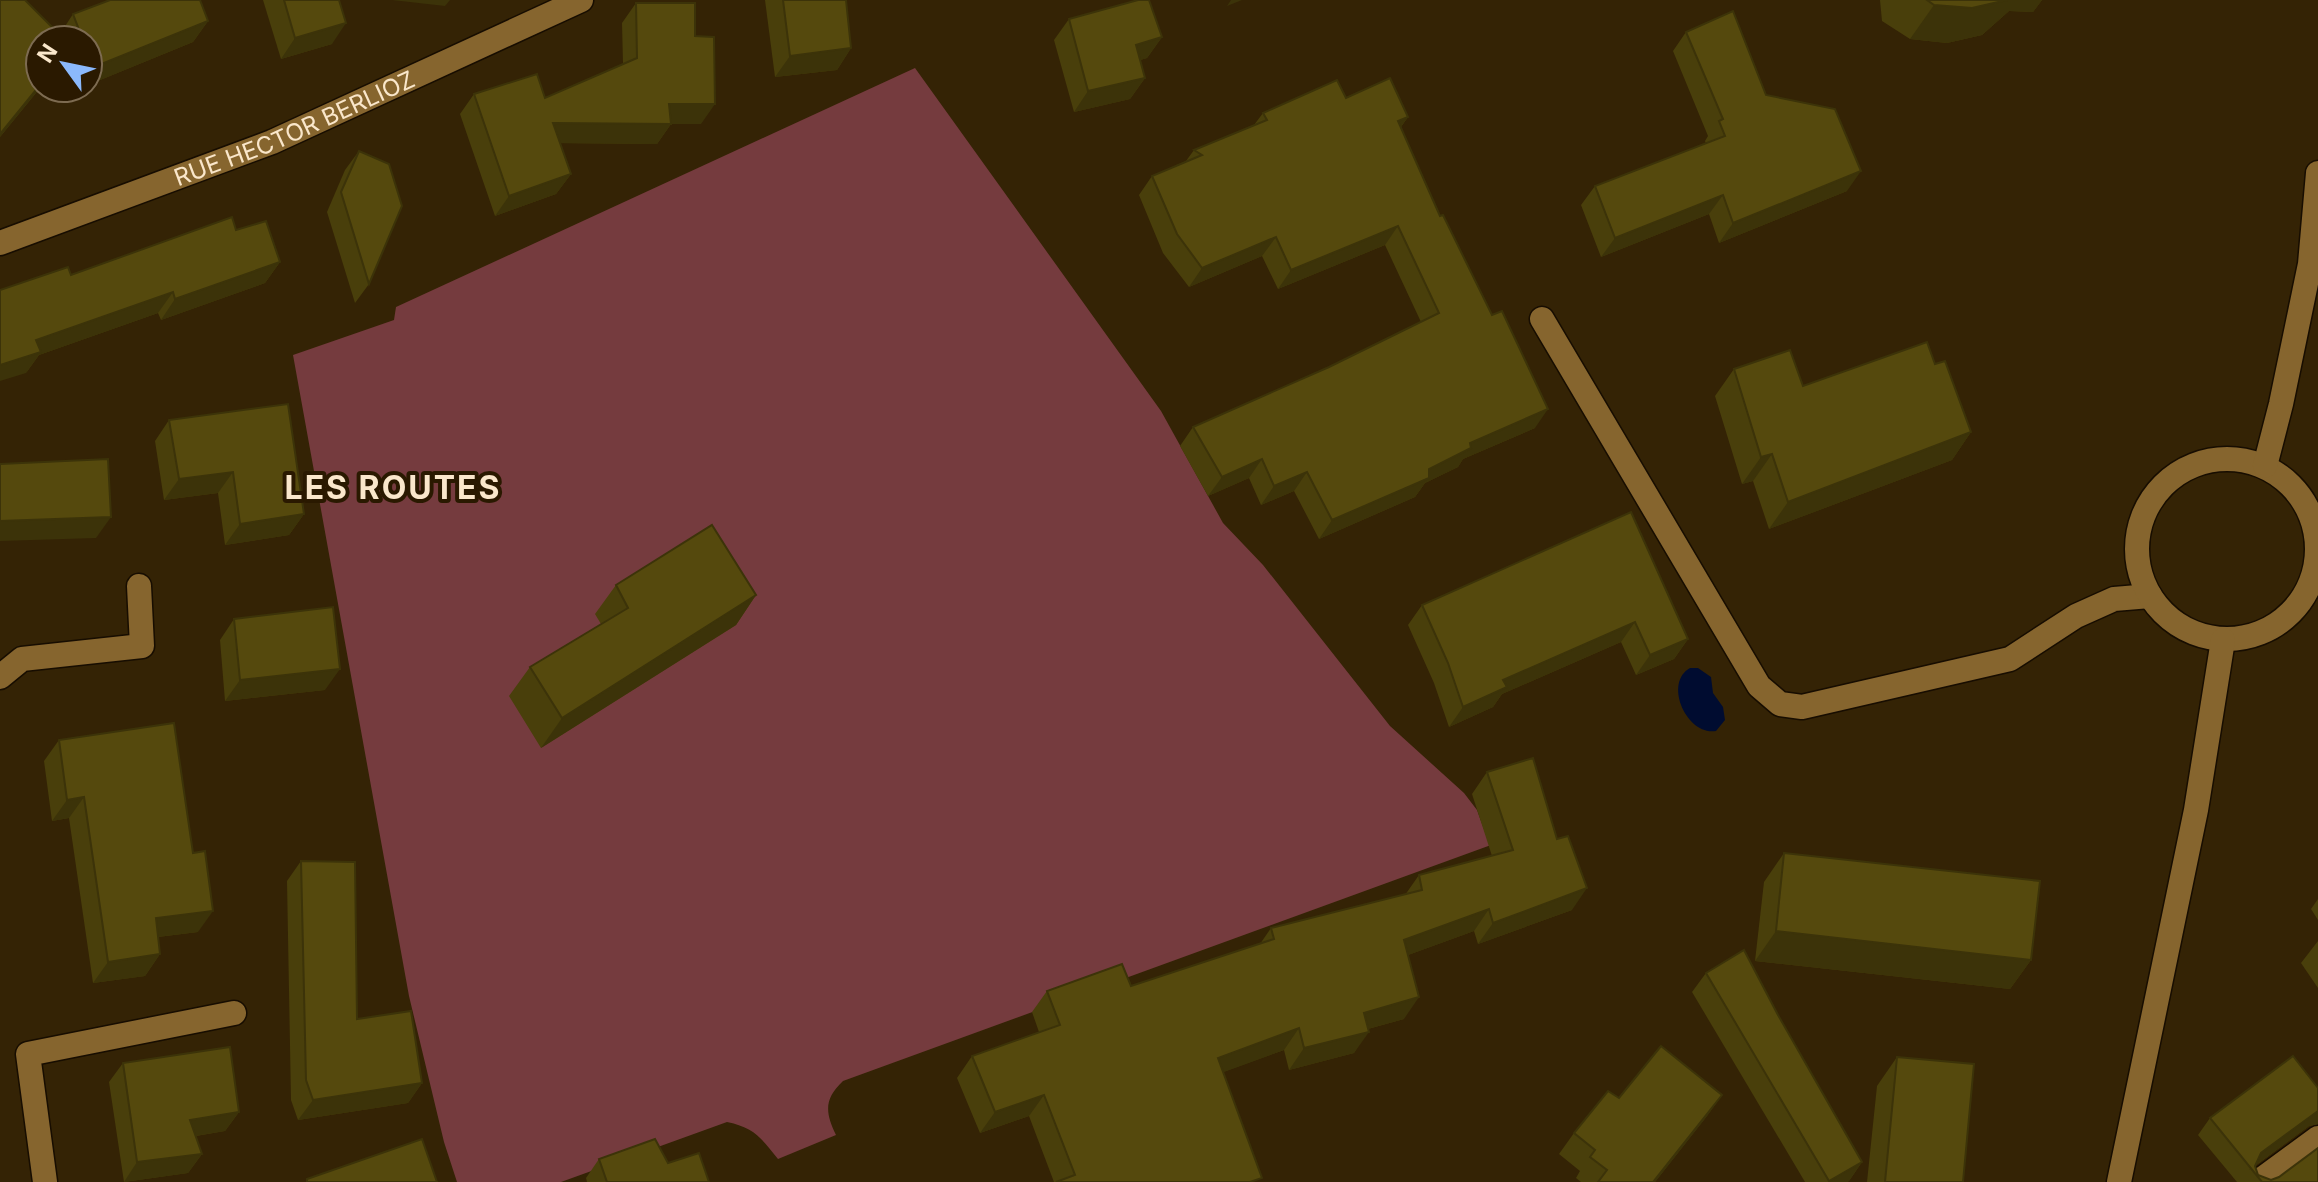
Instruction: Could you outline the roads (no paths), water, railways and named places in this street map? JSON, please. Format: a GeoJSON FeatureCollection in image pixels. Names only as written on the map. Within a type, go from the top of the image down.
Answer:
{"type":"FeatureCollection","features":[{"type":"Feature","properties":{"kind":"street","name":"RUE HECTOR BERLIOZ"},"geometry":{"type":"LineString","coordinates":[[0,243],[272,142],[581,0]]}},
{"type":"Feature","properties":{"kind":"street"},"geometry":{"type":"LineString","coordinates":[[2265,466],[2310,264],[2318,173]]}},
{"type":"Feature","properties":{"kind":"street"},"geometry":{"type":"LineString","coordinates":[[1542,319],[1759,686],[1780,704],[1802,707],[2010,659],[2076,616],[2114,599],[2150,596]]}},
{"type":"Feature","properties":{"kind":"street"},"geometry":{"type":"LineString","coordinates":[[2217,459],[2234,459],[2265,466],[2313,497],[2316,568],[2302,599],[2281,623],[2254,636],[2223,640],[2183,629],[2150,596],[2136,551],[2144,513],[2162,486],[2186,468],[2217,459]]}},
{"type":"Feature","properties":{"kind":"street"},"geometry":{"type":"LineString","coordinates":[[0,677],[22,659],[142,646],[139,586]]}},
{"type":"Feature","properties":{"kind":"street"},"geometry":{"type":"LineString","coordinates":[[2119,1182],[2196,810],[2223,640]]}},
{"type":"Feature","properties":{"kind":"street"},"geometry":{"type":"LineString","coordinates":[[45,1182],[28,1054],[234,1013]]}},
{"type":"Feature","properties":{"kind":"street"},"geometry":{"type":"LineString","coordinates":[[2258,1182],[2318,1138]]}},
{"type":"Feature","properties":{"kind":"water"},"geometry":{"type":"Polygon","coordinates":[[[1690,668],[1698,668],[1711,677],[1713,693],[1723,707],[1725,720],[1716,731],[1696,725],[1682,707],[1679,685],[1682,675],[1690,668]]]}},
{"type":"Feature","properties":{"kind":"district","name":"LES ROUTES"},"geometry":{"type":"Point","coordinates":[393,487]}}]}
